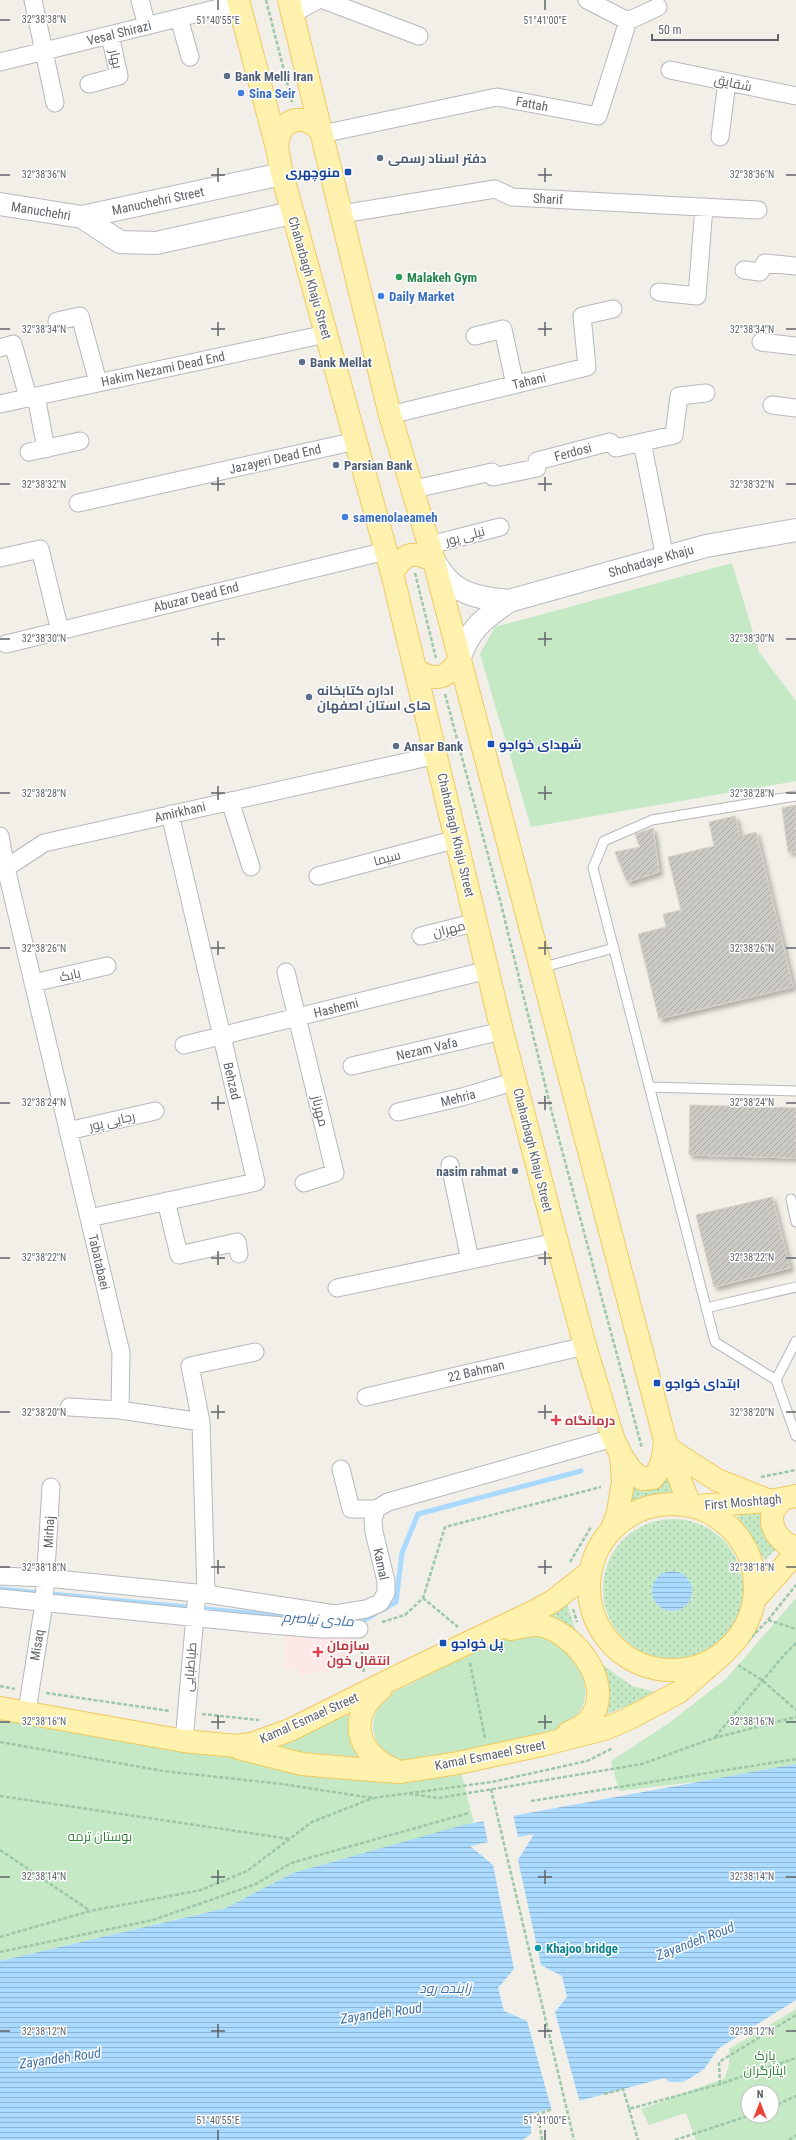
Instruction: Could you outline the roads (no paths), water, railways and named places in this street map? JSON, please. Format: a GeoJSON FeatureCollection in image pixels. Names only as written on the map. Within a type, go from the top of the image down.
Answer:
{"type":"FeatureCollection","features":[{"type":"Feature","properties":{"kind":"main road","name":"Chaharbagh Khaju Street"},"geometry":{"type":"LineString","coordinates":[[239,2],[277,148],[292,213],[392,573],[437,755],[502,1031],[557,1242],[585,1346],[617,1446],[623,1482],[618,1513],[602,1528]]}},
{"type":"Feature","properties":{"kind":"main road"},"geometry":{"type":"LineString","coordinates":[[291,7],[390,415],[414,489],[432,553],[540,968],[667,1444],[690,1506]]}},
{"type":"Feature","properties":{"kind":"main road"},"geometry":{"type":"LineString","coordinates":[[277,148],[277,136],[283,127],[296,120],[303,119],[313,123],[321,133]]}},
{"type":"Feature","properties":{"kind":"main road","name":"Manuchehri Street"},"geometry":{"type":"LineString","coordinates":[[82,217],[282,174]]}},
{"type":"Feature","properties":{"kind":"main road","name":"Manuchehri"},"geometry":{"type":"LineString","coordinates":[[0,204],[82,217]]}},
{"type":"Feature","properties":{"kind":"main road"},"geometry":{"type":"LineString","coordinates":[[82,217],[120,242],[156,243],[292,213]]}},
{"type":"Feature","properties":{"kind":"main road","name":"Shohadaye Khaju"},"geometry":{"type":"LineString","coordinates":[[509,601],[706,546],[796,530]]}},
{"type":"Feature","properties":{"kind":"main road"},"geometry":{"type":"LineString","coordinates":[[392,573],[400,559],[410,555],[432,553]]}},
{"type":"Feature","properties":{"kind":"main road"},"geometry":{"type":"LineString","coordinates":[[432,553],[447,580],[462,590],[483,598],[509,601]]}},
{"type":"Feature","properties":{"kind":"main road"},"geometry":{"type":"LineString","coordinates":[[416,670],[427,677],[441,677],[452,672],[459,660],[464,643],[472,631],[484,618],[509,601]]}},
{"type":"Feature","properties":{"kind":"main road"},"geometry":{"type":"LineString","coordinates":[[617,1446],[631,1470],[642,1479],[653,1478],[659,1471],[667,1444]]}},
{"type":"Feature","properties":{"kind":"main road"},"geometry":{"type":"LineString","coordinates":[[667,1444],[717,1480],[783,1499],[774,1510],[773,1524],[778,1537],[788,1545],[796,1547]]}},
{"type":"Feature","properties":{"kind":"main road","name":"First Moshtagh"},"geometry":{"type":"LineString","coordinates":[[690,1506],[724,1505],[783,1499]]}},
{"type":"Feature","properties":{"kind":"main road"},"geometry":{"type":"LineString","coordinates":[[673,1504],[690,1506],[716,1517],[727,1525],[741,1540],[751,1558],[755,1578],[755,1599],[750,1619],[739,1637],[734,1655],[692,1668],[674,1670],[656,1669],[638,1663],[622,1654],[609,1641],[599,1626],[592,1609],[589,1591],[590,1572],[598,1550],[602,1528],[656,1506],[673,1504]]}},
{"type":"Feature","properties":{"kind":"main road"},"geometry":{"type":"LineString","coordinates":[[755,1599],[796,1554]]}},
{"type":"Feature","properties":{"kind":"main road","name":"Kamal Esmael Street"},"geometry":{"type":"LineString","coordinates":[[0,1708],[29,1701],[184,1741],[232,1746],[251,1744],[290,1730],[398,1676],[490,1633],[553,1601],[590,1572]]}},
{"type":"Feature","properties":{"kind":"main road"},"geometry":{"type":"LineString","coordinates":[[490,1633],[527,1626],[543,1626],[571,1642],[584,1654],[591,1666],[597,1696],[594,1712],[588,1721],[580,1728],[546,1744]]}},
{"type":"Feature","properties":{"kind":"main road","name":"Kamal Esmaeel Street"},"geometry":{"type":"LineString","coordinates":[[232,1746],[302,1764],[400,1772],[546,1744],[604,1728],[651,1709],[734,1655]]}},
{"type":"Feature","properties":{"kind":"main road"},"geometry":{"type":"LineString","coordinates":[[398,1676],[371,1697],[363,1707],[359,1719],[361,1737],[373,1757],[382,1764],[400,1772]]}},
{"type":"Feature","properties":{"kind":"street"},"geometry":{"type":"LineString","coordinates":[[34,0],[55,103]]}},
{"type":"Feature","properties":{"kind":"street"},"geometry":{"type":"LineString","coordinates":[[140,0],[148,26]]}},
{"type":"Feature","properties":{"kind":"street"},"geometry":{"type":"LineString","coordinates":[[291,7],[318,0]]}},
{"type":"Feature","properties":{"kind":"street"},"geometry":{"type":"LineString","coordinates":[[324,0],[418,36]]}},
{"type":"Feature","properties":{"kind":"street"},"geometry":{"type":"LineString","coordinates":[[587,0],[628,21],[658,7]]}},
{"type":"Feature","properties":{"kind":"street","name":"Vesal Shirazi"},"geometry":{"type":"LineString","coordinates":[[0,62],[239,2]]}},
{"type":"Feature","properties":{"kind":"street"},"geometry":{"type":"LineString","coordinates":[[179,18],[190,57]]}},
{"type":"Feature","properties":{"kind":"street","name":"Fattah"},"geometry":{"type":"LineString","coordinates":[[321,133],[496,97],[598,116],[628,21]]}},
{"type":"Feature","properties":{"kind":"street","name":"بهار"},"geometry":{"type":"LineString","coordinates":[[89,84],[119,76],[110,35]]}},
{"type":"Feature","properties":{"kind":"street","name":"شقایق"},"geometry":{"type":"LineString","coordinates":[[670,70],[796,96]]}},
{"type":"Feature","properties":{"kind":"street"},"geometry":{"type":"LineString","coordinates":[[720,137],[726,82]]}},
{"type":"Feature","properties":{"kind":"street","name":"Sharif"},"geometry":{"type":"LineString","coordinates":[[342,214],[495,189],[512,197],[758,210]]}},
{"type":"Feature","properties":{"kind":"street"},"geometry":{"type":"LineString","coordinates":[[659,292],[697,296],[704,207]]}},
{"type":"Feature","properties":{"kind":"street"},"geometry":{"type":"LineString","coordinates":[[744,270],[760,272],[765,263],[796,266]]}},
{"type":"Feature","properties":{"kind":"street","name":"Tahani"},"geometry":{"type":"LineString","coordinates":[[390,415],[588,367],[582,316],[613,309]]}},
{"type":"Feature","properties":{"kind":"street"},"geometry":{"type":"LineString","coordinates":[[56,321],[80,316],[98,382]]}},
{"type":"Feature","properties":{"kind":"street"},"geometry":{"type":"LineString","coordinates":[[475,336],[503,329],[515,385]]}},
{"type":"Feature","properties":{"kind":"street","name":"Hakim Nezami Dead End"},"geometry":{"type":"LineString","coordinates":[[0,404],[326,334]]}},
{"type":"Feature","properties":{"kind":"street"},"geometry":{"type":"LineString","coordinates":[[761,342],[796,346]]}},
{"type":"Feature","properties":{"kind":"street"},"geometry":{"type":"LineString","coordinates":[[0,348],[13,344],[32,397],[46,449]]}},
{"type":"Feature","properties":{"kind":"street","name":"Ferdosi"},"geometry":{"type":"LineString","coordinates":[[414,489],[492,472],[493,476],[537,468],[537,461],[610,442],[616,448],[674,435],[679,396],[706,393]]}},
{"type":"Feature","properties":{"kind":"street"},"geometry":{"type":"LineString","coordinates":[[772,405],[796,408]]}},
{"type":"Feature","properties":{"kind":"street"},"geometry":{"type":"LineString","coordinates":[[29,452],[80,442]]}},
{"type":"Feature","properties":{"kind":"street","name":"Jazayeri Dead End"},"geometry":{"type":"LineString","coordinates":[[78,503],[356,442]]}},
{"type":"Feature","properties":{"kind":"street"},"geometry":{"type":"LineString","coordinates":[[642,442],[664,558]]}},
{"type":"Feature","properties":{"kind":"street","name":"نیلی پور"},"geometry":{"type":"LineString","coordinates":[[432,553],[500,527]]}},
{"type":"Feature","properties":{"kind":"street"},"geometry":{"type":"LineString","coordinates":[[0,558],[40,549],[60,631]]}},
{"type":"Feature","properties":{"kind":"street","name":"Abuzar Dead End"},"geometry":{"type":"LineString","coordinates":[[6,644],[386,551]]}},
{"type":"Feature","properties":{"kind":"street","name":"Amirkhani"},"geometry":{"type":"LineString","coordinates":[[3,869],[44,842],[437,755]]}},
{"type":"Feature","properties":{"kind":"street"},"geometry":{"type":"LineString","coordinates":[[230,801],[251,867]]}},
{"type":"Feature","properties":{"kind":"street","name":"Behzad"},"geometry":{"type":"LineString","coordinates":[[89,1218],[256,1182],[170,814]]}},
{"type":"Feature","properties":{"kind":"street","name":"Tabatabaei"},"geometry":{"type":"LineString","coordinates":[[0,836],[3,869],[33,984],[121,1353],[120,1410]]}},
{"type":"Feature","properties":{"kind":"street","name":"سیما"},"geometry":{"type":"LineString","coordinates":[[318,876],[457,839]]}},
{"type":"Feature","properties":{"kind":"street","name":"مهران"},"geometry":{"type":"LineString","coordinates":[[421,936],[477,922]]}},
{"type":"Feature","properties":{"kind":"street","name":"بابک"},"geometry":{"type":"LineString","coordinates":[[33,984],[107,966]]}},
{"type":"Feature","properties":{"kind":"street","name":"Hashemi"},"geometry":{"type":"LineString","coordinates":[[184,1045],[222,1037],[488,970]]}},
{"type":"Feature","properties":{"kind":"street"},"geometry":{"type":"LineString","coordinates":[[286,972],[297,1018]]}},
{"type":"Feature","properties":{"kind":"street","name":"مهرناز"},"geometry":{"type":"LineString","coordinates":[[297,1018],[335,1173],[304,1183]]}},
{"type":"Feature","properties":{"kind":"street","name":"Nezam Vafa"},"geometry":{"type":"LineString","coordinates":[[352,1066],[502,1031]]}},
{"type":"Feature","properties":{"kind":"street","name":"Mehria"},"geometry":{"type":"LineString","coordinates":[[398,1112],[462,1097],[516,1081]]}},
{"type":"Feature","properties":{"kind":"street","name":"رجایی پور"},"geometry":{"type":"LineString","coordinates":[[68,1131],[155,1111]]}},
{"type":"Feature","properties":{"kind":"street"},"geometry":{"type":"LineString","coordinates":[[450,1164],[470,1260]]}},
{"type":"Feature","properties":{"kind":"street"},"geometry":{"type":"LineString","coordinates":[[166,1201],[179,1255],[237,1242],[239,1254]]}},
{"type":"Feature","properties":{"kind":"street"},"geometry":{"type":"LineString","coordinates":[[337,1288],[557,1242]]}},
{"type":"Feature","properties":{"kind":"street","name":"22 Bahman"},"geometry":{"type":"LineString","coordinates":[[366,1397],[585,1346]]}},
{"type":"Feature","properties":{"kind":"street"},"geometry":{"type":"LineString","coordinates":[[201,1593],[200,1422],[190,1366],[255,1352]]}},
{"type":"Feature","properties":{"kind":"street"},"geometry":{"type":"LineString","coordinates":[[69,1407],[120,1410],[200,1422]]}},
{"type":"Feature","properties":{"kind":"street"},"geometry":{"type":"LineString","coordinates":[[341,1469],[351,1509],[376,1508],[388,1502],[617,1446]]}},
{"type":"Feature","properties":{"kind":"street","name":"Mirhaj"},"geometry":{"type":"LineString","coordinates":[[47,1578],[51,1487]]}},
{"type":"Feature","properties":{"kind":"street","name":"Kamal"},"geometry":{"type":"LineString","coordinates":[[0,1576],[47,1578],[201,1593],[335,1614],[366,1609],[380,1603],[386,1593],[386,1581],[374,1532],[373,1520],[376,1508]]}},
{"type":"Feature","properties":{"kind":"street","name":"Misaq"},"geometry":{"type":"LineString","coordinates":[[29,1701],[47,1578]]}},
{"type":"Feature","properties":{"kind":"street","name":"طباطبایی"},"geometry":{"type":"LineString","coordinates":[[184,1741],[194,1617],[201,1593]]}},
{"type":"Feature","properties":{"kind":"street"},"geometry":{"type":"LineString","coordinates":[[0,1598],[320,1629],[359,1629]]}},
{"type":"Feature","properties":{"kind":"lane"},"geometry":{"type":"LineString","coordinates":[[796,796],[652,820],[604,841],[593,868],[715,1342],[776,1380],[796,1436]]}},
{"type":"Feature","properties":{"kind":"lane"},"geometry":{"type":"LineString","coordinates":[[540,968],[614,948]]}},
{"type":"Feature","properties":{"kind":"lane"},"geometry":{"type":"LineString","coordinates":[[650,1087],[796,1091]]}},
{"type":"Feature","properties":{"kind":"lane"},"geometry":{"type":"LineString","coordinates":[[791,1199],[796,1222]]}},
{"type":"Feature","properties":{"kind":"lane"},"geometry":{"type":"LineString","coordinates":[[706,1308],[796,1287]]}},
{"type":"Feature","properties":{"kind":"lane"},"geometry":{"type":"LineString","coordinates":[[776,1380],[796,1341]]}},
{"type":"Feature","properties":{"kind":"water"},"geometry":{"type":"Polygon","coordinates":[[[672,1571],[686,1577],[692,1591],[686,1605],[672,1611],[658,1605],[652,1591],[658,1577],[672,1571]]]}},
{"type":"Feature","properties":{"kind":"water","name":"زاینده رود"},"geometry":{"type":"Polygon","coordinates":[[[796,1764],[796,2000],[719,2048],[704,2069],[683,2082],[670,2082],[664,2078],[531,2114],[531,2134],[523,2140],[0,2140],[0,1961],[226,1908],[293,1873],[463,1825],[796,1764]]]}},
{"type":"Feature","properties":{"kind":"waterway","name":"مادی نیاصرم"},"geometry":{"type":"LineString","coordinates":[[382,1610],[396,1602],[402,1553],[418,1514],[581,1471]]}},
{"type":"Feature","properties":{"kind":"waterway","name":"مادی نیاصرم"},"geometry":{"type":"LineString","coordinates":[[0,1589],[319,1620]]}},
{"type":"Feature","properties":{"kind":"waterway","name":"مادی نیاصرم"},"geometry":{"type":"LineString","coordinates":[[355,1621],[361,1622],[375,1614]]}},
{"type":"Feature","properties":{"kind":"place","name":"Bank Melli Iran"},"geometry":{"type":"Point","coordinates":[227,76]}},
{"type":"Feature","properties":{"kind":"place","name":"Sina Seir"},"geometry":{"type":"Point","coordinates":[241,93]}},
{"type":"Feature","properties":{"kind":"place","name":"دفتر اسناد رسمی"},"geometry":{"type":"Point","coordinates":[380,158]}},
{"type":"Feature","properties":{"kind":"place","name":"منوچهری"},"geometry":{"type":"Point","coordinates":[348,172]}},
{"type":"Feature","properties":{"kind":"place","name":"Malakeh Gym"},"geometry":{"type":"Point","coordinates":[399,277]}},
{"type":"Feature","properties":{"kind":"place","name":"Daily Market"},"geometry":{"type":"Point","coordinates":[381,296]}},
{"type":"Feature","properties":{"kind":"place","name":"Bank Mellat"},"geometry":{"type":"Point","coordinates":[302,362]}},
{"type":"Feature","properties":{"kind":"place","name":"Parsian Bank"},"geometry":{"type":"Point","coordinates":[336,465]}},
{"type":"Feature","properties":{"kind":"place","name":"samenolaeameh"},"geometry":{"type":"Point","coordinates":[345,517]}},
{"type":"Feature","properties":{"kind":"place","name":"اداره کتابخانه های استان اصفهان"},"geometry":{"type":"Point","coordinates":[309,697]}},
{"type":"Feature","properties":{"kind":"place","name":"شهدای خواجو"},"geometry":{"type":"Point","coordinates":[491,744]}},
{"type":"Feature","properties":{"kind":"place","name":"Ansar Bank"},"geometry":{"type":"Point","coordinates":[396,746]}},
{"type":"Feature","properties":{"kind":"place","name":"nasim rahmat"},"geometry":{"type":"Point","coordinates":[515,1171]}},
{"type":"Feature","properties":{"kind":"place","name":"ابتدای خواجو"},"geometry":{"type":"Point","coordinates":[657,1383]}},
{"type":"Feature","properties":{"kind":"place","name":"درمانگاه"},"geometry":{"type":"Point","coordinates":[556,1420]}},
{"type":"Feature","properties":{"kind":"place","name":"پل خواجو"},"geometry":{"type":"Point","coordinates":[443,1643]}},
{"type":"Feature","properties":{"kind":"place","name":"سازمان انتقال خون"},"geometry":{"type":"Point","coordinates":[318,1652]}},
{"type":"Feature","properties":{"kind":"place","name":"Khajoo bridge"},"geometry":{"type":"Point","coordinates":[538,1948]}},
{"type":"Feature","properties":{"kind":"park label","name":"بوستان ترمه"},"geometry":{"type":"Point","coordinates":[100,1836]}},
{"type":"Feature","properties":{"kind":"park label","name":"پارک ایثارگران"},"geometry":{"type":"Point","coordinates":[765,2062]}},
{"type":"Feature","properties":{"kind":"water label","name":"Zayandeh Roud"},"geometry":{"type":"Point","coordinates":[695,1941]}},
{"type":"Feature","properties":{"kind":"water label","name":"Zayandeh Roud"},"geometry":{"type":"Point","coordinates":[381,2013]}},
{"type":"Feature","properties":{"kind":"water label","name":"Zayandeh Roud"},"geometry":{"type":"Point","coordinates":[60,2058]}}]}
